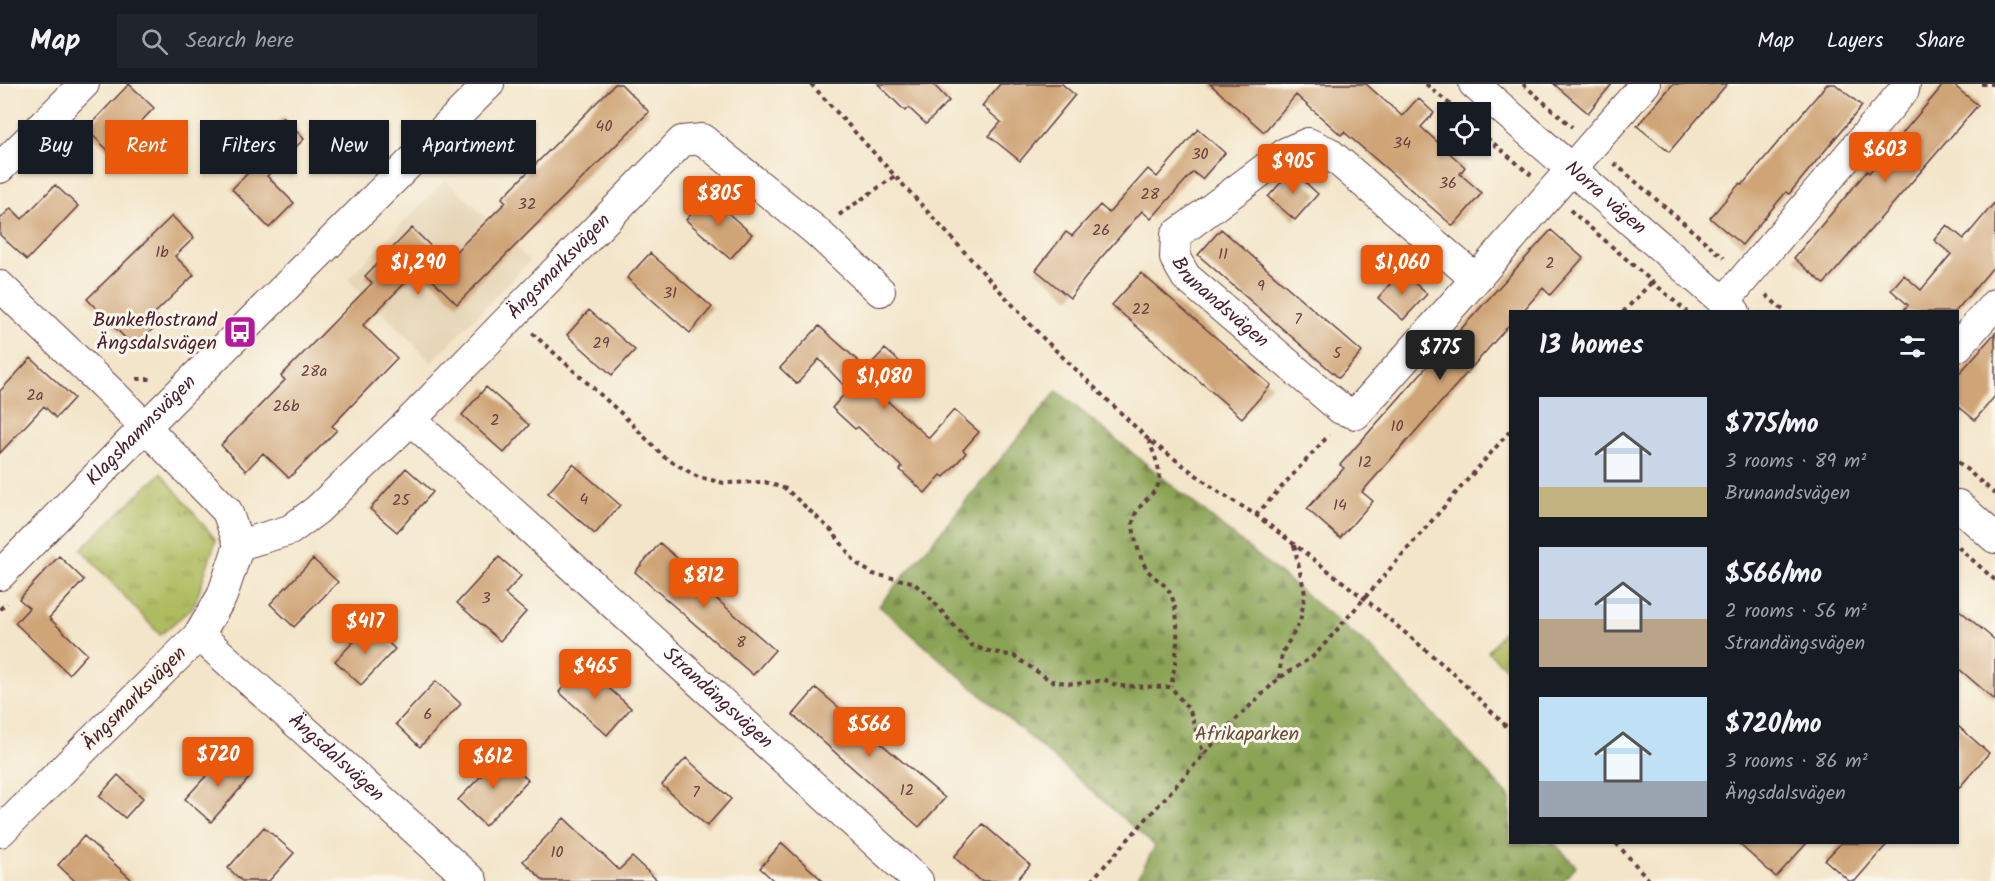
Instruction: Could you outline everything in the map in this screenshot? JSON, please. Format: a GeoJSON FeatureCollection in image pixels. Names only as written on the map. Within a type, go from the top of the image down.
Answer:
{"type":"FeatureCollection","features":[{"type":"Feature","properties":{"kind":"street"},"geometry":{"type":"LineString","coordinates":[[0,168],[84,84]]}},
{"type":"Feature","properties":{"kind":"street","name":"Klagshamnsvägen"},"geometry":{"type":"LineString","coordinates":[[0,575],[489,84]]}},
{"type":"Feature","properties":{"kind":"street","name":"Norra vägen"},"geometry":{"type":"LineString","coordinates":[[1474,84],[1730,307]]}},
{"type":"Feature","properties":{"kind":"street"},"geometry":{"type":"LineString","coordinates":[[1356,414],[1645,84]]}},
{"type":"Feature","properties":{"kind":"street"},"geometry":{"type":"LineString","coordinates":[[1730,307],[1745,277],[1904,90],[1905,84]]}},
{"type":"Feature","properties":{"kind":"street","name":"Ängsmarksvägen"},"geometry":{"type":"LineString","coordinates":[[0,832],[199,635],[222,596],[239,545],[290,530],[317,510],[411,420],[682,141],[702,139],[816,231],[880,291]]}},
{"type":"Feature","properties":{"kind":"street","name":"Brunandsvägen"},"geometry":{"type":"LineString","coordinates":[[1356,414],[1341,409],[1186,277],[1175,258],[1176,235],[1287,152],[1308,142],[1329,152],[1476,279]]}},
{"type":"Feature","properties":{"kind":"street"},"geometry":{"type":"LineString","coordinates":[[0,286],[113,394],[228,512],[239,545]]}},
{"type":"Feature","properties":{"kind":"street"},"geometry":{"type":"LineString","coordinates":[[1959,345],[1995,304]]}},
{"type":"Feature","properties":{"kind":"street","name":"Strandängsvägen"},"geometry":{"type":"LineString","coordinates":[[411,420],[918,881]]}},
{"type":"Feature","properties":{"kind":"street"},"geometry":{"type":"LineString","coordinates":[[1959,507],[1995,538]]}},
{"type":"Feature","properties":{"kind":"street","name":"Ängsdalsvägen"},"geometry":{"type":"LineString","coordinates":[[199,635],[472,881]]}},
{"type":"Feature","properties":{"kind":"path"},"geometry":{"type":"LineString","coordinates":[[811,84],[1043,338],[1149,440],[1220,492],[1256,514],[1365,599],[1453,673],[1509,729]]}},
{"type":"Feature","properties":{"kind":"path"},"geometry":{"type":"LineString","coordinates":[[1426,84],[1447,102]]}},
{"type":"Feature","properties":{"kind":"path"},"geometry":{"type":"LineString","coordinates":[[1523,84],[1783,310]]}},
{"type":"Feature","properties":{"kind":"path"},"geometry":{"type":"LineString","coordinates":[[1981,84],[1995,84]]}},
{"type":"Feature","properties":{"kind":"path"},"geometry":{"type":"LineString","coordinates":[[1491,141],[1686,310]]}},
{"type":"Feature","properties":{"kind":"path"},"geometry":{"type":"LineString","coordinates":[[816,231],[895,176]]}},
{"type":"Feature","properties":{"kind":"path"},"geometry":{"type":"LineString","coordinates":[[1625,310],[1674,259]]}},
{"type":"Feature","properties":{"kind":"path"},"geometry":{"type":"LineString","coordinates":[[512,315],[623,415],[664,457],[698,477],[724,483],[765,482],[786,489],[832,531],[856,563],[873,574],[912,582],[925,592],[971,645],[1014,656],[1051,681],[1075,684],[1105,680],[1118,686],[1171,687]]}},
{"type":"Feature","properties":{"kind":"path"},"geometry":{"type":"LineString","coordinates":[[1256,514],[1330,434],[1356,414]]}},
{"type":"Feature","properties":{"kind":"path"},"geometry":{"type":"LineString","coordinates":[[1091,881],[1230,725],[1278,679],[1315,655],[1509,431]]}},
{"type":"Feature","properties":{"kind":"path"},"geometry":{"type":"LineString","coordinates":[[1149,440],[1159,470],[1158,486],[1142,502],[1132,522],[1136,542],[1146,568],[1169,590],[1178,620],[1176,660],[1171,687],[1190,711],[1204,755]]}},
{"type":"Feature","properties":{"kind":"path"},"geometry":{"type":"LineString","coordinates":[[1959,463],[1995,494]]}},
{"type":"Feature","properties":{"kind":"path"},"geometry":{"type":"LineString","coordinates":[[1278,679],[1282,653],[1300,622],[1305,594],[1294,544]]}},
{"type":"Feature","properties":{"kind":"path"},"geometry":{"type":"LineString","coordinates":[[1959,548],[1995,580]]}},
{"type":"Feature","properties":{"kind":"path"},"geometry":{"type":"LineString","coordinates":[[1617,844],[1650,881]]}},
{"type":"Feature","properties":{"kind":"shaded area"},"geometry":{"type":"Polygon","coordinates":[[[446,179],[530,261],[432,362],[348,279],[446,179]]]}},
{"type":"Feature","properties":{"kind":"green space","name":"Afrikaparken"},"geometry":{"type":"Polygon","coordinates":[[[1057,391],[1373,650],[1509,796],[1509,844],[1555,844],[1576,866],[1563,881],[1136,881],[1155,846],[879,606],[1057,391]]]}},
{"type":"Feature","properties":{"kind":"green space"},"geometry":{"type":"Polygon","coordinates":[[[161,473],[216,540],[194,606],[160,635],[81,549],[161,473]]]}},
{"type":"Feature","properties":{"kind":"green space"},"geometry":{"type":"Polygon","coordinates":[[[1508,625],[1509,626],[1509,671],[1488,652],[1508,625]]]}},
{"type":"Feature","properties":{"kind":"building"},"geometry":{"type":"Polygon","coordinates":[[[129,84],[154,108],[143,120],[105,120],[105,147],[93,136],[93,122],[129,84]]]}},
{"type":"Feature","properties":{"kind":"building"},"geometry":{"type":"Polygon","coordinates":[[[615,84],[621,84],[649,112],[457,304],[420,268],[363,325],[397,358],[332,426],[337,430],[289,478],[263,453],[246,471],[221,445],[285,380],[281,376],[372,283],[365,276],[412,228],[446,261],[506,202],[502,198],[526,174],[536,174],[536,164],[615,84]]]}},
{"type":"Feature","properties":{"kind":"building"},"geometry":{"type":"Polygon","coordinates":[[[878,84],[933,84],[949,101],[926,124],[909,108],[905,111],[878,84]]]}},
{"type":"Feature","properties":{"kind":"building"},"geometry":{"type":"Polygon","coordinates":[[[1000,84],[1062,84],[1075,95],[1020,161],[989,136],[1001,122],[982,106],[1000,84]]]}},
{"type":"Feature","properties":{"kind":"building"},"geometry":{"type":"Polygon","coordinates":[[[1210,84],[1366,84],[1402,116],[1418,98],[1434,113],[1421,127],[1437,142],[1437,156],[1453,156],[1465,167],[1460,174],[1482,193],[1453,226],[1344,132],[1341,135],[1296,95],[1264,132],[1210,84]]]}},
{"type":"Feature","properties":{"kind":"building"},"geometry":{"type":"Polygon","coordinates":[[[1554,84],[1612,84],[1588,113],[1554,84]]]}},
{"type":"Feature","properties":{"kind":"building"},"geometry":{"type":"Polygon","coordinates":[[[1673,84],[1727,84],[1669,152],[1637,126],[1673,84]]]}},
{"type":"Feature","properties":{"kind":"building"},"geometry":{"type":"Polygon","coordinates":[[[1827,84],[1835,84],[1862,106],[1789,194],[1786,192],[1742,245],[1710,218],[1740,183],[1742,185],[1827,84]]]}},
{"type":"Feature","properties":{"kind":"building"},"geometry":{"type":"Polygon","coordinates":[[[1944,84],[1952,84],[1978,105],[1824,284],[1794,258],[1944,84]]]}},
{"type":"Feature","properties":{"kind":"building"},"geometry":{"type":"Polygon","coordinates":[[[1198,129],[1225,153],[1202,179],[1193,172],[1151,219],[1142,211],[1070,298],[1036,270],[1066,232],[1072,236],[1100,205],[1109,213],[1148,169],[1157,177],[1198,129]]]}},
{"type":"Feature","properties":{"kind":"building"},"geometry":{"type":"Polygon","coordinates":[[[297,132],[304,139],[297,146],[297,132]]]}},
{"type":"Feature","properties":{"kind":"building"},"geometry":{"type":"Polygon","coordinates":[[[1292,170],[1318,194],[1295,220],[1268,197],[1292,170]]]}},
{"type":"Feature","properties":{"kind":"building"},"geometry":{"type":"Polygon","coordinates":[[[247,174],[269,174],[267,176],[294,203],[269,228],[232,189],[247,174]]]}},
{"type":"Feature","properties":{"kind":"building"},"geometry":{"type":"Polygon","coordinates":[[[55,185],[78,206],[27,260],[0,235],[0,219],[11,208],[22,219],[55,185]]]}},
{"type":"Feature","properties":{"kind":"building"},"geometry":{"type":"Polygon","coordinates":[[[707,195],[752,234],[730,259],[686,220],[707,195]]]}},
{"type":"Feature","properties":{"kind":"building"},"geometry":{"type":"Polygon","coordinates":[[[1995,202],[1995,265],[1957,310],[1904,310],[1908,305],[1891,290],[1904,275],[1921,290],[1951,254],[1934,240],[1947,225],[1964,239],[1995,202]]]}},
{"type":"Feature","properties":{"kind":"building"},"geometry":{"type":"Polygon","coordinates":[[[172,216],[194,238],[175,256],[194,275],[154,314],[161,321],[134,347],[87,299],[172,216]]]}},
{"type":"Feature","properties":{"kind":"building"},"geometry":{"type":"Polygon","coordinates":[[[1221,229],[1362,352],[1339,378],[1198,255],[1221,229]]]}},
{"type":"Feature","properties":{"kind":"building"},"geometry":{"type":"Polygon","coordinates":[[[1551,230],[1583,258],[1550,295],[1543,288],[1524,310],[1509,310],[1509,325],[1362,492],[1373,501],[1340,538],[1307,509],[1344,468],[1340,465],[1551,230]]]}},
{"type":"Feature","properties":{"kind":"building"},"geometry":{"type":"Polygon","coordinates":[[[650,253],[712,307],[690,333],[627,278],[650,253]]]}},
{"type":"Feature","properties":{"kind":"building"},"geometry":{"type":"Polygon","coordinates":[[[1401,271],[1427,294],[1403,320],[1378,298],[1401,271]]]}},
{"type":"Feature","properties":{"kind":"building"},"geometry":{"type":"Polygon","coordinates":[[[1141,273],[1271,385],[1242,418],[1112,305],[1141,273]]]}},
{"type":"Feature","properties":{"kind":"building"},"geometry":{"type":"Polygon","coordinates":[[[589,310],[635,350],[612,375],[567,335],[589,310]]]}},
{"type":"Feature","properties":{"kind":"building"},"geometry":{"type":"Polygon","coordinates":[[[819,326],[864,366],[867,363],[870,365],[885,349],[909,370],[884,398],[929,438],[954,410],[979,432],[963,450],[966,453],[944,477],[941,475],[925,493],[900,470],[902,467],[858,427],[855,429],[832,408],[848,390],[819,359],[797,384],[780,368],[819,326]]]}},
{"type":"Feature","properties":{"kind":"building"},"geometry":{"type":"Polygon","coordinates":[[[1995,333],[1995,396],[1975,420],[1959,407],[1959,374],[1995,333]]]}},
{"type":"Feature","properties":{"kind":"building"},"geometry":{"type":"Polygon","coordinates":[[[31,358],[74,398],[56,418],[44,406],[0,453],[0,391],[31,358]]]}},
{"type":"Feature","properties":{"kind":"building"},"geometry":{"type":"Polygon","coordinates":[[[486,387],[529,425],[504,453],[462,415],[486,387]]]}},
{"type":"Feature","properties":{"kind":"building"},"geometry":{"type":"Polygon","coordinates":[[[573,464],[620,505],[595,534],[548,493],[573,464]]]}},
{"type":"Feature","properties":{"kind":"building"},"geometry":{"type":"Polygon","coordinates":[[[406,468],[433,492],[397,532],[370,509],[406,468]]]}},
{"type":"Feature","properties":{"kind":"building"},"geometry":{"type":"Polygon","coordinates":[[[660,543],[707,585],[704,588],[775,650],[753,675],[635,572],[660,543]]]}},
{"type":"Feature","properties":{"kind":"building"},"geometry":{"type":"Polygon","coordinates":[[[59,556],[84,580],[49,618],[87,654],[69,674],[15,623],[29,608],[19,599],[59,556]]]}},
{"type":"Feature","properties":{"kind":"building"},"geometry":{"type":"Polygon","coordinates":[[[499,557],[521,576],[505,594],[526,612],[500,641],[457,603],[499,557]]]}},
{"type":"Feature","properties":{"kind":"building"},"geometry":{"type":"Polygon","coordinates":[[[313,559],[338,582],[294,627],[270,604],[313,559]]]}},
{"type":"Feature","properties":{"kind":"building"},"geometry":{"type":"Polygon","coordinates":[[[1959,610],[1995,640],[1995,700],[1959,669],[1959,610]]]}},
{"type":"Feature","properties":{"kind":"building"},"geometry":{"type":"Polygon","coordinates":[[[370,625],[395,649],[361,685],[335,661],[370,625]]]}},
{"type":"Feature","properties":{"kind":"building"},"geometry":{"type":"Polygon","coordinates":[[[583,665],[631,708],[607,735],[559,692],[583,665]]]}},
{"type":"Feature","properties":{"kind":"building"},"geometry":{"type":"Polygon","coordinates":[[[436,681],[461,704],[420,747],[396,724],[436,681]]]}},
{"type":"Feature","properties":{"kind":"building"},"geometry":{"type":"Polygon","coordinates":[[[816,688],[945,798],[919,827],[793,715],[816,688]]]}},
{"type":"Feature","properties":{"kind":"building"},"geometry":{"type":"Polygon","coordinates":[[[1959,727],[1989,753],[1959,788],[1959,727]]]}},
{"type":"Feature","properties":{"kind":"building"},"geometry":{"type":"Polygon","coordinates":[[[226,754],[251,776],[211,822],[185,799],[226,754]]]}},
{"type":"Feature","properties":{"kind":"building"},"geometry":{"type":"Polygon","coordinates":[[[501,755],[528,780],[485,826],[458,800],[501,755]]]}},
{"type":"Feature","properties":{"kind":"building"},"geometry":{"type":"Polygon","coordinates":[[[686,758],[731,799],[707,826],[662,785],[686,758]]]}},
{"type":"Feature","properties":{"kind":"building"},"geometry":{"type":"Polygon","coordinates":[[[118,775],[143,798],[125,818],[99,796],[118,775]]]}},
{"type":"Feature","properties":{"kind":"building"},"geometry":{"type":"Polygon","coordinates":[[[564,818],[619,870],[632,857],[658,881],[544,881],[523,861],[564,818]]]}},
{"type":"Feature","properties":{"kind":"building"},"geometry":{"type":"Polygon","coordinates":[[[983,824],[1030,865],[1016,881],[981,881],[954,857],[983,824]]]}},
{"type":"Feature","properties":{"kind":"building"},"geometry":{"type":"Polygon","coordinates":[[[264,827],[294,853],[269,881],[242,881],[228,868],[264,827]]]}},
{"type":"Feature","properties":{"kind":"building"},"geometry":{"type":"Polygon","coordinates":[[[84,836],[133,881],[75,881],[58,865],[84,836]]]}},
{"type":"Feature","properties":{"kind":"building"},"geometry":{"type":"Polygon","coordinates":[[[782,843],[823,881],[774,881],[760,868],[782,843]]]}},
{"type":"Feature","properties":{"kind":"building"},"geometry":{"type":"Polygon","coordinates":[[[1739,844],[1806,844],[1776,877],[1739,844]]]}},
{"type":"Feature","properties":{"kind":"building"},"geometry":{"type":"Polygon","coordinates":[[[1840,844],[1887,844],[1855,881],[1849,881],[1825,860],[1840,844]]]}},
{"type":"Feature","properties":{"kind":"place","name":"Bunkeflostrand Ängsdalsvägen"},"geometry":{"type":"Point","coordinates":[240,332]}}]}
